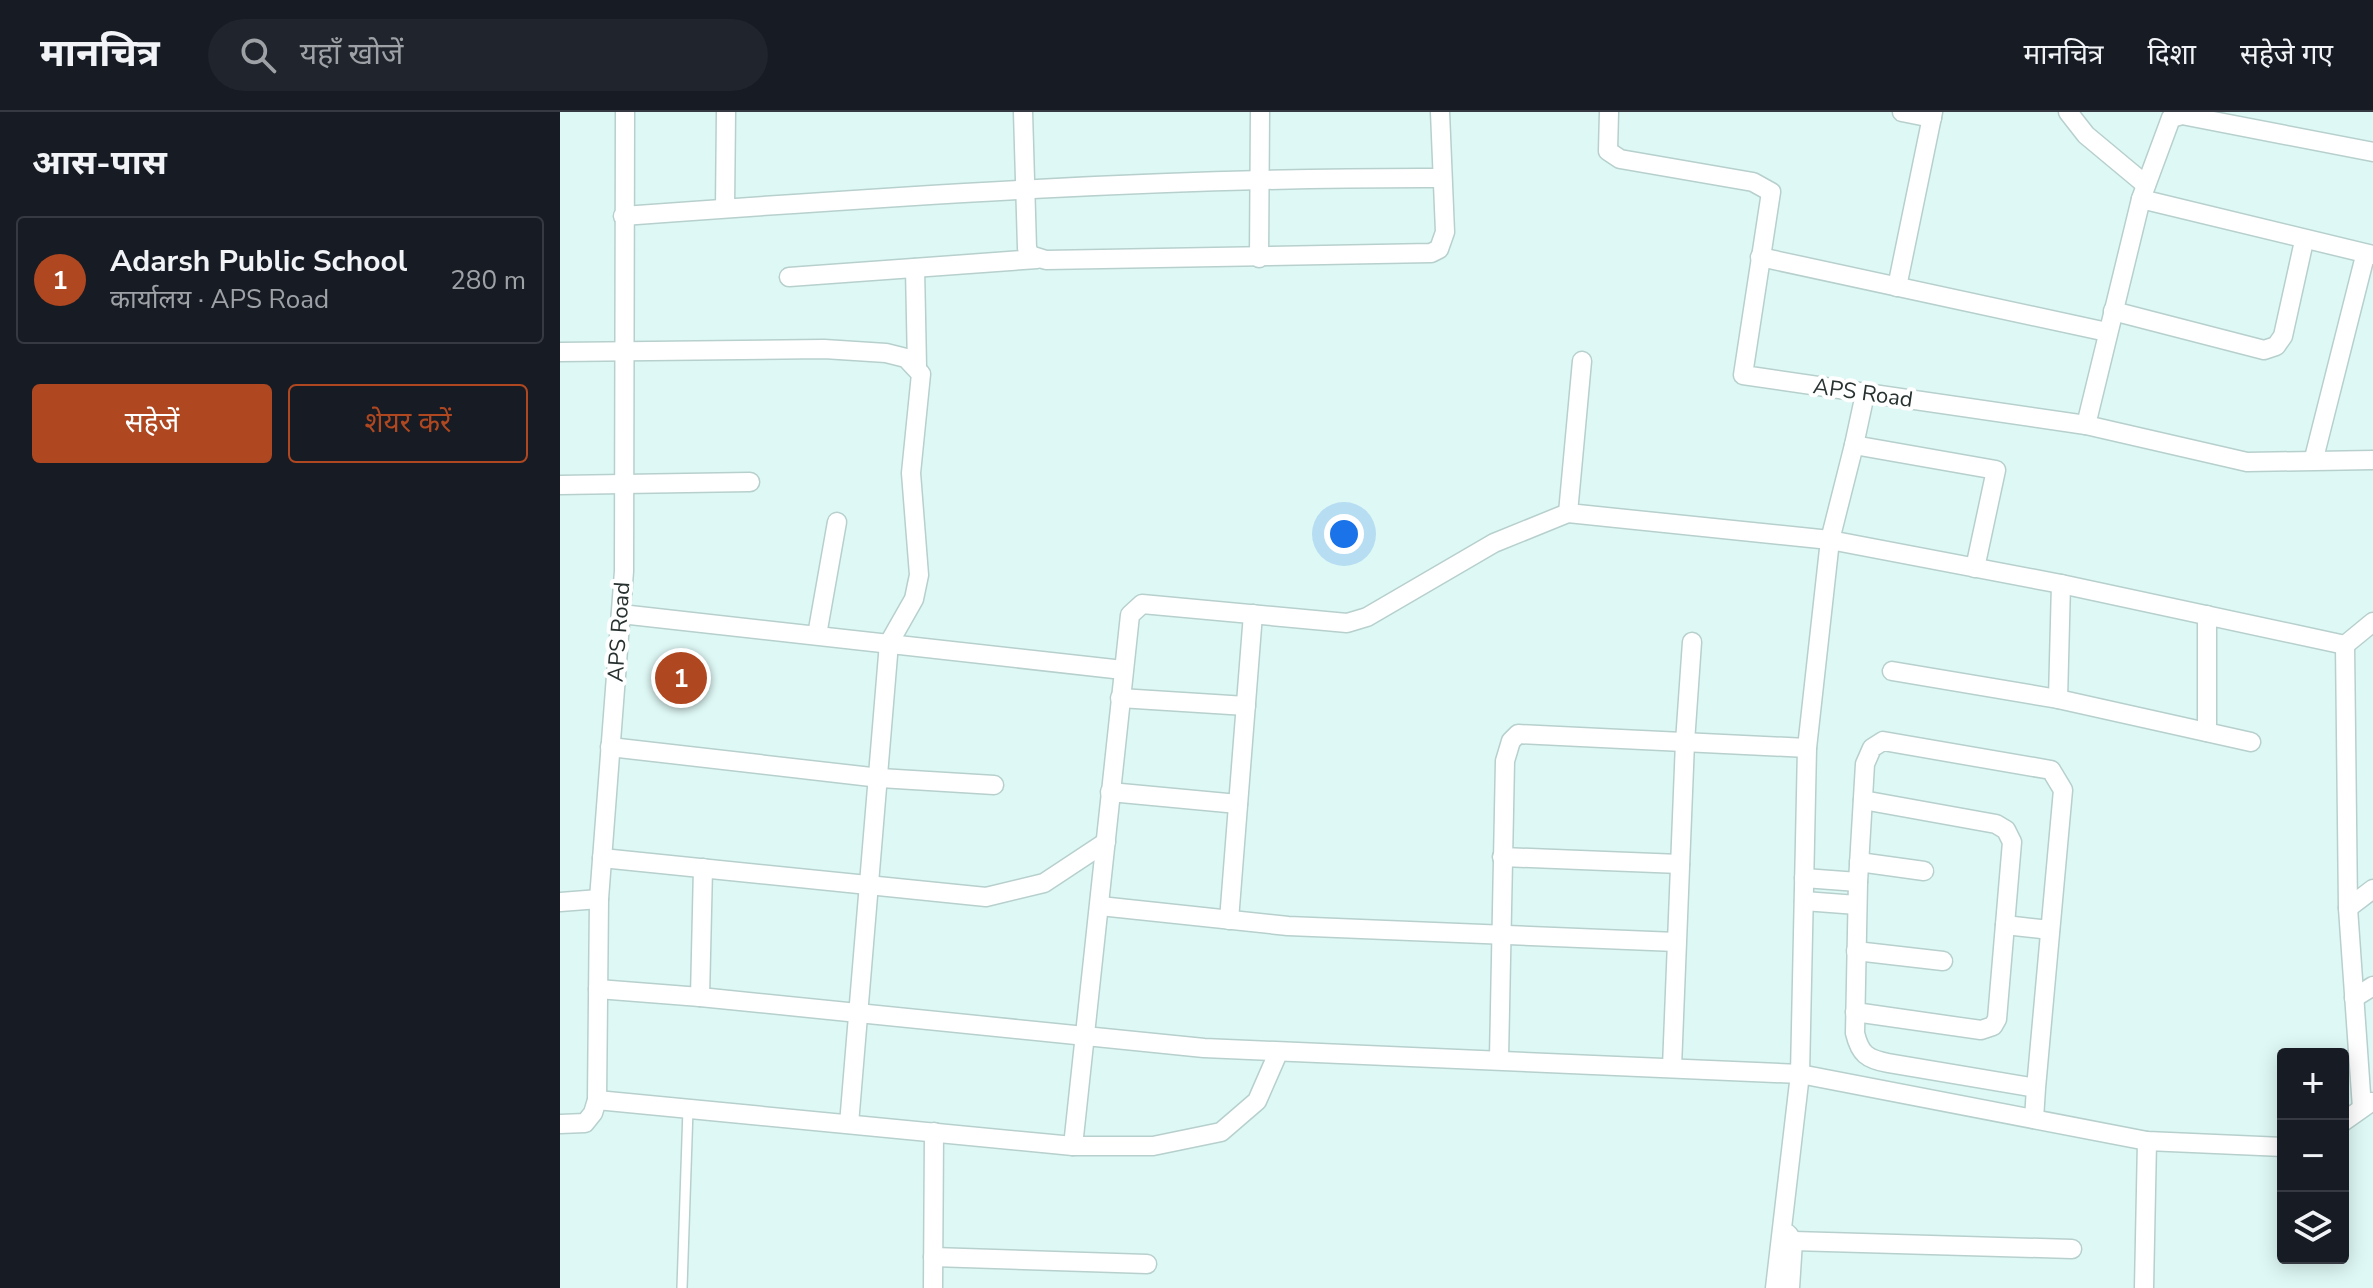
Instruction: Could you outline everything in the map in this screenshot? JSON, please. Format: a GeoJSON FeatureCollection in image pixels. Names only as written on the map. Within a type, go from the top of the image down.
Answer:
{"type":"FeatureCollection","features":[{"type":"Feature","properties":{"kind":"street","name":"APS Road"},"geometry":{"type":"LineString","coordinates":[[597,1100],[599,899],[621,614],[625,112]]}},
{"type":"Feature","properties":{"kind":"street"},"geometry":{"type":"LineString","coordinates":[[725,208],[726,112]]}},
{"type":"Feature","properties":{"kind":"street"},"geometry":{"type":"LineString","coordinates":[[1023,112],[1027,248],[1037,259]]}},
{"type":"Feature","properties":{"kind":"street"},"geometry":{"type":"LineString","coordinates":[[1259,258],[1260,112]]}},
{"type":"Feature","properties":{"kind":"street"},"geometry":{"type":"LineString","coordinates":[[789,277],[1037,259],[1431,253],[1439,249],[1445,232],[1440,112]]}},
{"type":"Feature","properties":{"kind":"street","name":"APS Road"},"geometry":{"type":"LineString","coordinates":[[1609,112],[1608,151],[1620,159],[1753,182],[1771,192],[1743,375],[2086,425],[2247,462],[2314,458],[2373,460]]}},
{"type":"Feature","properties":{"kind":"street"},"geometry":{"type":"LineString","coordinates":[[1897,287],[1933,115],[1902,112]]}},
{"type":"Feature","properties":{"kind":"street"},"geometry":{"type":"LineString","coordinates":[[2068,112],[2086,135],[2143,192],[2304,241],[2369,256],[2314,458]]}},
{"type":"Feature","properties":{"kind":"street"},"geometry":{"type":"LineString","coordinates":[[2086,425],[2143,192],[2171,118],[2182,115],[2373,152]]}},
{"type":"Feature","properties":{"kind":"street"},"geometry":{"type":"LineString","coordinates":[[623,216],[1024,187],[1259,178],[1442,178]]}},
{"type":"Feature","properties":{"kind":"street"},"geometry":{"type":"LineString","coordinates":[[2113,311],[2264,350],[2276,346],[2283,336],[2304,241]]}},
{"type":"Feature","properties":{"kind":"street"},"geometry":{"type":"LineString","coordinates":[[1760,257],[2107,332]]}},
{"type":"Feature","properties":{"kind":"street"},"geometry":{"type":"LineString","coordinates":[[849,1124],[889,643],[914,599],[919,575],[911,473],[921,391],[917,367],[915,268]]}},
{"type":"Feature","properties":{"kind":"street"},"geometry":{"type":"LineString","coordinates":[[560,352],[824,349],[886,353],[906,358],[917,367]]}},
{"type":"Feature","properties":{"kind":"street"},"geometry":{"type":"LineString","coordinates":[[1568,513],[1582,361]]}},
{"type":"Feature","properties":{"kind":"street"},"geometry":{"type":"LineString","coordinates":[[1790,1288],[1788,1234],[1800,1074],[1807,748],[1830,540],[1865,394]]}},
{"type":"Feature","properties":{"kind":"street"},"geometry":{"type":"LineString","coordinates":[[1854,445],[1996,470],[1975,568]]}},
{"type":"Feature","properties":{"kind":"street"},"geometry":{"type":"LineString","coordinates":[[560,485],[750,482]]}},
{"type":"Feature","properties":{"kind":"street"},"geometry":{"type":"LineString","coordinates":[[1073,1146],[1087,1037],[1126,622],[1142,604],[1347,623],[1367,617],[1494,543],[1568,513],[1830,540],[2061,584],[2345,645]]}},
{"type":"Feature","properties":{"kind":"street"},"geometry":{"type":"LineString","coordinates":[[817,635],[837,522]]}},
{"type":"Feature","properties":{"kind":"street"},"geometry":{"type":"LineString","coordinates":[[2058,699],[2061,584]]}},
{"type":"Feature","properties":{"kind":"street"},"geometry":{"type":"LineString","coordinates":[[621,614],[1123,670]]}},
{"type":"Feature","properties":{"kind":"street"},"geometry":{"type":"LineString","coordinates":[[1229,920],[1253,614]]}},
{"type":"Feature","properties":{"kind":"street"},"geometry":{"type":"LineString","coordinates":[[2207,615],[2207,732]]}},
{"type":"Feature","properties":{"kind":"street"},"geometry":{"type":"LineString","coordinates":[[2345,645],[2373,622]]}},
{"type":"Feature","properties":{"kind":"street"},"geometry":{"type":"LineString","coordinates":[[1672,1067],[1692,642]]}},
{"type":"Feature","properties":{"kind":"street"},"geometry":{"type":"LineString","coordinates":[[2345,645],[2348,908],[2354,998],[2368,1104],[2346,1120]]}},
{"type":"Feature","properties":{"kind":"street"},"geometry":{"type":"LineString","coordinates":[[1892,671],[2058,699],[2251,742]]}},
{"type":"Feature","properties":{"kind":"street"},"geometry":{"type":"LineString","coordinates":[[1120,698],[1246,706]]}},
{"type":"Feature","properties":{"kind":"street"},"geometry":{"type":"LineString","coordinates":[[1499,1058],[1499,933],[1505,761],[1511,741],[1518,734],[1807,748]]}},
{"type":"Feature","properties":{"kind":"street"},"geometry":{"type":"LineString","coordinates":[[2034,1119],[2063,790],[2051,770],[1883,741],[1872,748],[1865,764],[1856,951],[1855,1012],[1859,1051],[1870,1059],[2036,1088]]}},
{"type":"Feature","properties":{"kind":"street"},"geometry":{"type":"LineString","coordinates":[[610,747],[880,778],[994,785]]}},
{"type":"Feature","properties":{"kind":"street"},"geometry":{"type":"LineString","coordinates":[[1110,792],[1238,804]]}},
{"type":"Feature","properties":{"kind":"street"},"geometry":{"type":"LineString","coordinates":[[1855,1012],[1981,1030],[1993,1026],[1997,1019],[2012,842],[2006,830],[1996,824],[1863,800]]}},
{"type":"Feature","properties":{"kind":"street"},"geometry":{"type":"LineString","coordinates":[[602,858],[986,897],[1044,883],[1106,842]]}},
{"type":"Feature","properties":{"kind":"street"},"geometry":{"type":"LineString","coordinates":[[1502,857],[1680,864]]}},
{"type":"Feature","properties":{"kind":"street"},"geometry":{"type":"LineString","coordinates":[[1859,862],[1924,871]]}},
{"type":"Feature","properties":{"kind":"street"},"geometry":{"type":"LineString","coordinates":[[700,997],[703,868]]}},
{"type":"Feature","properties":{"kind":"street"},"geometry":{"type":"LineString","coordinates":[[1804,878],[1858,882]]}},
{"type":"Feature","properties":{"kind":"street"},"geometry":{"type":"LineString","coordinates":[[2348,908],[2373,889]]}},
{"type":"Feature","properties":{"kind":"street"},"geometry":{"type":"LineString","coordinates":[[560,902],[599,899]]}},
{"type":"Feature","properties":{"kind":"street"},"geometry":{"type":"LineString","coordinates":[[1804,901],[1857,905]]}},
{"type":"Feature","properties":{"kind":"street"},"geometry":{"type":"LineString","coordinates":[[1100,906],[1288,926],[1676,942]]}},
{"type":"Feature","properties":{"kind":"street"},"geometry":{"type":"LineString","coordinates":[[2005,925],[2050,930]]}},
{"type":"Feature","properties":{"kind":"street"},"geometry":{"type":"LineString","coordinates":[[1856,951],[1943,961]]}},
{"type":"Feature","properties":{"kind":"street"},"geometry":{"type":"LineString","coordinates":[[2354,998],[2373,986]]}},
{"type":"Feature","properties":{"kind":"street"},"geometry":{"type":"LineString","coordinates":[[598,989],[1278,1053],[1499,1058],[1800,1074],[2147,1141],[2277,1147]]}},
{"type":"Feature","properties":{"kind":"street"},"geometry":{"type":"LineString","coordinates":[[560,1124],[585,1123],[593,1113],[597,1100],[688,1106],[1073,1146],[1153,1146],[1221,1132],[1257,1101],[1278,1053]]}},
{"type":"Feature","properties":{"kind":"street"},"geometry":{"type":"LineString","coordinates":[[1948,1103],[1952,1074]]}},
{"type":"Feature","properties":{"kind":"street"},"geometry":{"type":"LineString","coordinates":[[933,1288],[934,1132]]}},
{"type":"Feature","properties":{"kind":"street"},"geometry":{"type":"LineString","coordinates":[[2144,1288],[2147,1141]]}},
{"type":"Feature","properties":{"kind":"street"},"geometry":{"type":"LineString","coordinates":[[1788,1234],[2072,1249]]}},
{"type":"Feature","properties":{"kind":"street"},"geometry":{"type":"LineString","coordinates":[[1775,1288],[1788,1234]]}},
{"type":"Feature","properties":{"kind":"street"},"geometry":{"type":"LineString","coordinates":[[933,1257],[1147,1264]]}},
{"type":"Feature","properties":{"kind":"lane"},"geometry":{"type":"LineString","coordinates":[[682,1288],[688,1106]]}},
{"type":"Feature","properties":{"kind":"place","name":"Adarsh Public School"},"geometry":{"type":"Point","coordinates":[681,678]}}]}
